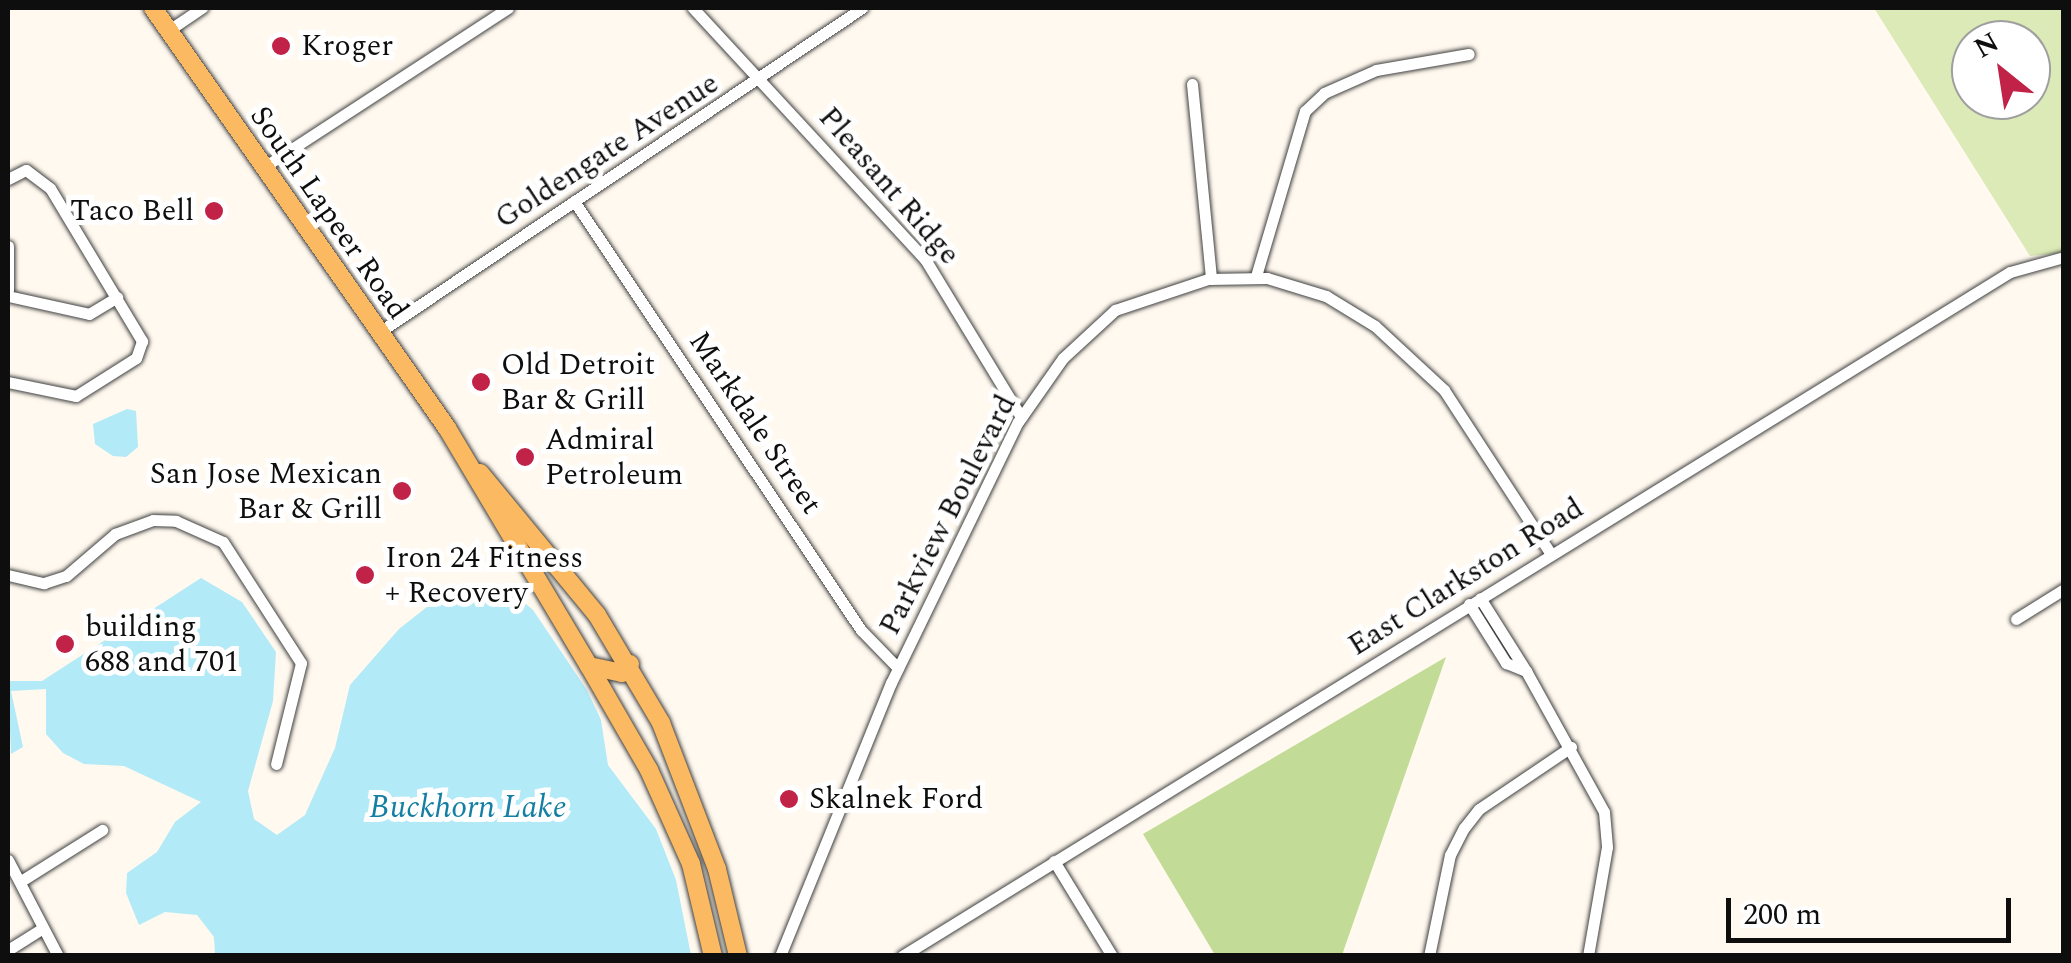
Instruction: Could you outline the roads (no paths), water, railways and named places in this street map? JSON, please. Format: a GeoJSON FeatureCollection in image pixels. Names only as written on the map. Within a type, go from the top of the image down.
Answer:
{"type":"FeatureCollection","features":[{"type":"Feature","properties":{"kind":"main road","name":"South Lapeer Road"},"geometry":{"type":"LineString","coordinates":[[154,8],[460,450],[589,666],[633,742],[691,864],[714,956]]}},
{"type":"Feature","properties":{"kind":"main road","name":"South Lapeer Road"},"geometry":{"type":"LineString","coordinates":[[460,450],[571,580],[630,664],[662,723],[717,869],[738,956]]}},
{"type":"Feature","properties":{"kind":"main road"},"geometry":{"type":"LineString","coordinates":[[589,666],[622,673],[630,664]]}},
{"type":"Feature","properties":{"kind":"main road"},"geometry":{"type":"LineString","coordinates":[[633,742],[643,725],[662,723]]}},
{"type":"Feature","properties":{"kind":"street"},"geometry":{"type":"LineString","coordinates":[[168,30],[202,8]]}},
{"type":"Feature","properties":{"kind":"street"},"geometry":{"type":"LineString","coordinates":[[264,168],[508,8]]}},
{"type":"Feature","properties":{"kind":"street","name":"Pleasant Ridge"},"geometry":{"type":"LineString","coordinates":[[693,8],[924,258],[1021,417]]}},
{"type":"Feature","properties":{"kind":"street","name":"Goldengate Avenue"},"geometry":{"type":"LineString","coordinates":[[378,333],[762,80],[862,8]]}},
{"type":"Feature","properties":{"kind":"street"},"geometry":{"type":"LineString","coordinates":[[1256,276],[1305,111],[1324,93],[1376,70],[1469,54]]}},
{"type":"Feature","properties":{"kind":"street"},"geometry":{"type":"LineString","coordinates":[[1192,84],[1211,279]]}},
{"type":"Feature","properties":{"kind":"street"},"geometry":{"type":"LineString","coordinates":[[8,179],[26,170],[50,188],[142,341],[136,358],[76,396],[8,382]]}},
{"type":"Feature","properties":{"kind":"street","name":"Markdale Street"},"geometry":{"type":"LineString","coordinates":[[574,201],[861,630],[898,668]]}},
{"type":"Feature","properties":{"kind":"street"},"geometry":{"type":"LineString","coordinates":[[8,246],[8,293],[89,314],[118,297]]}},
{"type":"Feature","properties":{"kind":"street","name":"East Clarkston Road"},"geometry":{"type":"LineString","coordinates":[[902,956],[2010,272],[2064,257]]}},
{"type":"Feature","properties":{"kind":"street","name":"Parkview Boulevard"},"geometry":{"type":"LineString","coordinates":[[780,956],[898,668],[1021,417],[1094,324],[1144,298],[1211,279],[1256,276],[1320,294],[1359,315],[1434,380],[1551,554]]}},
{"type":"Feature","properties":{"kind":"street"},"geometry":{"type":"LineString","coordinates":[[8,576],[44,583],[66,576],[114,534],[153,520],[176,521],[223,542],[301,663],[276,764]]}},
{"type":"Feature","properties":{"kind":"street"},"geometry":{"type":"LineString","coordinates":[[2016,619],[2064,589]]}},
{"type":"Feature","properties":{"kind":"street"},"geometry":{"type":"LineString","coordinates":[[1475,601],[1506,663],[1526,672],[1591,778],[1608,833],[1588,956]]}},
{"type":"Feature","properties":{"kind":"street"},"geometry":{"type":"LineString","coordinates":[[1429,956],[1450,855],[1464,828],[1488,803],[1571,747]]}},
{"type":"Feature","properties":{"kind":"street"},"geometry":{"type":"LineString","coordinates":[[20,881],[102,830]]}},
{"type":"Feature","properties":{"kind":"street"},"geometry":{"type":"LineString","coordinates":[[8,860],[58,956]]}},
{"type":"Feature","properties":{"kind":"street"},"geometry":{"type":"LineString","coordinates":[[1054,861],[1112,956]]}},
{"type":"Feature","properties":{"kind":"street"},"geometry":{"type":"LineString","coordinates":[[8,950],[43,928]]}},
{"type":"Feature","properties":{"kind":"water"},"geometry":{"type":"Polygon","coordinates":[[[127,409],[136,411],[138,447],[126,457],[113,456],[95,444],[93,424],[127,409]]]}},
{"type":"Feature","properties":{"kind":"water","name":"Buckhorn Lake"},"geometry":{"type":"Polygon","coordinates":[[[201,578],[242,602],[276,652],[273,701],[248,791],[254,819],[277,835],[305,815],[335,748],[350,685],[399,629],[442,595],[496,588],[514,594],[533,610],[587,690],[601,720],[608,765],[656,829],[676,880],[691,955],[215,955],[214,937],[197,915],[165,912],[139,925],[126,893],[127,873],[157,852],[175,822],[201,802],[124,766],[84,764],[63,753],[46,734],[46,689],[11,691],[23,747],[11,754],[8,681],[42,681],[201,578]]]}},
{"type":"Feature","properties":{"kind":"place","name":"Kroger"},"geometry":{"type":"Point","coordinates":[281,46]}},
{"type":"Feature","properties":{"kind":"place","name":"Taco Bell"},"geometry":{"type":"Point","coordinates":[214,211]}},
{"type":"Feature","properties":{"kind":"place","name":"Old Detroit Bar & Grill"},"geometry":{"type":"Point","coordinates":[481,382]}},
{"type":"Feature","properties":{"kind":"place","name":"Admiral Petroleum"},"geometry":{"type":"Point","coordinates":[525,457]}},
{"type":"Feature","properties":{"kind":"place","name":"San Jose Mexican Bar & Grill"},"geometry":{"type":"Point","coordinates":[402,491]}},
{"type":"Feature","properties":{"kind":"place","name":"Iron 24 Fitness + Recovery"},"geometry":{"type":"Point","coordinates":[365,575]}},
{"type":"Feature","properties":{"kind":"place","name":"building 688 and 701"},"geometry":{"type":"Point","coordinates":[65,644]}},
{"type":"Feature","properties":{"kind":"place","name":"Skalnek Ford"},"geometry":{"type":"Point","coordinates":[789,799]}}]}
